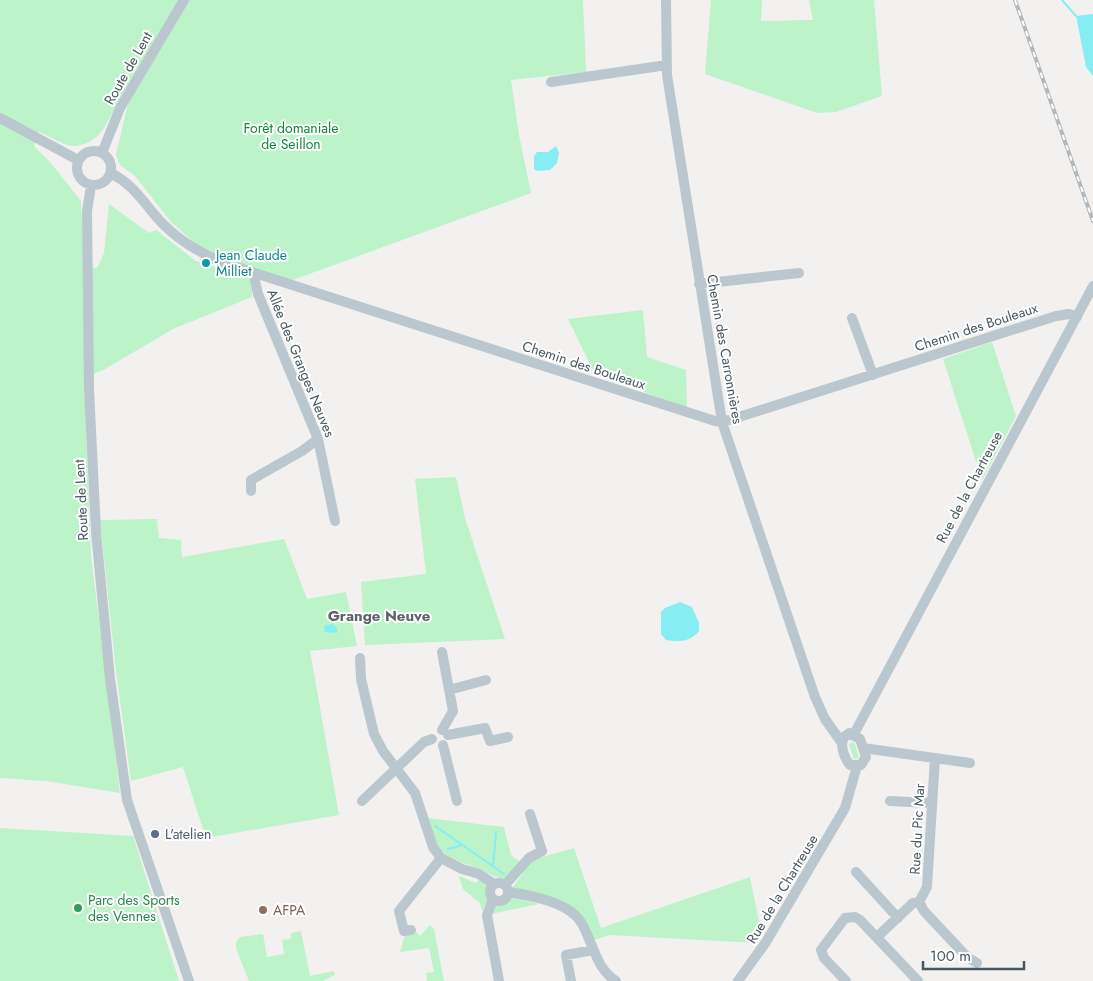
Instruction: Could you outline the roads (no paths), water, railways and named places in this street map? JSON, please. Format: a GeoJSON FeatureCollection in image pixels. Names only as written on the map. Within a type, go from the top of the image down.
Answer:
{"type":"FeatureCollection","features":[{"type":"Feature","properties":{"kind":"street","name":"Route de Lent"},"geometry":{"type":"LineString","coordinates":[[102,153],[120,108],[184,0]]}},
{"type":"Feature","properties":{"kind":"street","name":"Chemin des Carronnières"},"geometry":{"type":"LineString","coordinates":[[666,0],[667,65],[699,284],[722,422],[825,719],[855,743]]}},
{"type":"Feature","properties":{"kind":"street"},"geometry":{"type":"LineString","coordinates":[[551,82],[667,65]]}},
{"type":"Feature","properties":{"kind":"street"},"geometry":{"type":"LineString","coordinates":[[0,118],[78,160]]}},
{"type":"Feature","properties":{"kind":"street"},"geometry":{"type":"LineString","coordinates":[[89,152],[102,153],[110,162],[111,173],[105,182],[91,186],[78,176],[76,171],[78,160],[89,152]]}},
{"type":"Feature","properties":{"kind":"street","name":"Chemin des Bouleaux"},"geometry":{"type":"LineString","coordinates":[[111,173],[135,188],[162,222],[196,249],[224,264],[694,416],[722,422],[1056,316],[1069,314],[1077,317]]}},
{"type":"Feature","properties":{"kind":"street","name":"Route de Lent"},"geometry":{"type":"LineString","coordinates":[[91,186],[87,211],[89,389],[96,532],[110,679],[124,783],[131,812],[189,981]]}},
{"type":"Feature","properties":{"kind":"street"},"geometry":{"type":"LineString","coordinates":[[699,284],[799,272]]}},
{"type":"Feature","properties":{"kind":"street","name":"Allée des Granges Neuves"},"geometry":{"type":"LineString","coordinates":[[256,274],[254,281],[258,294],[318,439],[335,521]]}},
{"type":"Feature","properties":{"kind":"street","name":"Rue de la Chartreuse"},"geometry":{"type":"LineString","coordinates":[[738,981],[766,942],[845,808],[852,764],[863,763],[855,743],[871,701],[1093,286]]}},
{"type":"Feature","properties":{"kind":"street"},"geometry":{"type":"LineString","coordinates":[[852,318],[873,375]]}},
{"type":"Feature","properties":{"kind":"street"},"geometry":{"type":"LineString","coordinates":[[251,491],[251,480],[302,451],[318,439]]}},
{"type":"Feature","properties":{"kind":"street"},"geometry":{"type":"LineString","coordinates":[[442,652],[453,711],[444,736],[457,801]]}},
{"type":"Feature","properties":{"kind":"street"},"geometry":{"type":"LineString","coordinates":[[360,658],[361,679],[374,734],[383,751],[415,793],[427,833],[442,858],[462,869],[479,874],[494,884]]}},
{"type":"Feature","properties":{"kind":"street"},"geometry":{"type":"LineString","coordinates":[[449,690],[486,680]]}},
{"type":"Feature","properties":{"kind":"street"},"geometry":{"type":"LineString","coordinates":[[362,801],[424,742],[432,739],[435,731],[444,736],[485,728],[490,740],[508,737]]}},
{"type":"Feature","properties":{"kind":"street"},"geometry":{"type":"LineString","coordinates":[[852,764],[855,743],[897,752],[970,763]]}},
{"type":"Feature","properties":{"kind":"street","name":"Rue du Pic Mar"},"geometry":{"type":"LineString","coordinates":[[919,902],[927,887],[935,758]]}},
{"type":"Feature","properties":{"kind":"street"},"geometry":{"type":"LineString","coordinates":[[890,801],[932,803]]}},
{"type":"Feature","properties":{"kind":"street"},"geometry":{"type":"LineString","coordinates":[[493,898],[504,900],[507,888],[529,858],[542,851],[530,814]]}},
{"type":"Feature","properties":{"kind":"street"},"geometry":{"type":"LineString","coordinates":[[411,930],[404,931],[399,911],[442,858]]}},
{"type":"Feature","properties":{"kind":"street"},"geometry":{"type":"LineString","coordinates":[[856,872],[898,918]]}},
{"type":"Feature","properties":{"kind":"street"},"geometry":{"type":"LineString","coordinates":[[499,981],[487,915],[493,898],[490,890],[494,884],[500,882],[507,888],[571,912],[582,924],[598,963],[608,976],[616,981]]}},
{"type":"Feature","properties":{"kind":"street"},"geometry":{"type":"LineString","coordinates":[[877,937],[913,903],[919,902],[924,911],[967,956],[978,963]]}},
{"type":"Feature","properties":{"kind":"street"},"geometry":{"type":"LineString","coordinates":[[846,981],[824,958],[821,950],[825,942],[845,918],[850,917],[860,920],[918,981]]}},
{"type":"Feature","properties":{"kind":"street"},"geometry":{"type":"LineString","coordinates":[[571,981],[566,955],[593,950]]}},
{"type":"Feature","properties":{"kind":"water"},"geometry":{"type":"Polygon","coordinates":[[[1093,14],[1093,76],[1086,67],[1076,16],[1093,14]]]}},
{"type":"Feature","properties":{"kind":"water"},"geometry":{"type":"Polygon","coordinates":[[[556,146],[559,153],[557,163],[550,170],[537,171],[534,169],[534,156],[537,152],[548,152],[556,146]]]}},
{"type":"Feature","properties":{"kind":"water"},"geometry":{"type":"Polygon","coordinates":[[[680,602],[692,607],[699,623],[699,631],[696,635],[684,640],[666,640],[661,634],[661,612],[665,608],[680,602]]]}},
{"type":"Feature","properties":{"kind":"water"},"geometry":{"type":"Polygon","coordinates":[[[333,624],[337,628],[337,633],[324,632],[325,625],[333,624]]]}},
{"type":"Feature","properties":{"kind":"waterway"},"geometry":{"type":"LineString","coordinates":[[1062,0],[1076,16]]}},
{"type":"Feature","properties":{"kind":"waterway"},"geometry":{"type":"LineString","coordinates":[[435,826],[504,874]]}},
{"type":"Feature","properties":{"kind":"waterway"},"geometry":{"type":"LineString","coordinates":[[493,866],[496,832]]}},
{"type":"Feature","properties":{"kind":"waterway"},"geometry":{"type":"LineString","coordinates":[[448,849],[462,845]]}},
{"type":"Feature","properties":{"kind":"railway"},"geometry":{"type":"LineString","coordinates":[[1015,0],[1093,221]]}},
{"type":"Feature","properties":{"kind":"place","name":"Jean Claude Milliet"},"geometry":{"type":"Point","coordinates":[206,263]}},
{"type":"Feature","properties":{"kind":"place","name":"L'atelien"},"geometry":{"type":"Point","coordinates":[155,834]}},
{"type":"Feature","properties":{"kind":"place","name":"Parc des Sports des Vennes"},"geometry":{"type":"Point","coordinates":[78,908]}},
{"type":"Feature","properties":{"kind":"place","name":"AFPA"},"geometry":{"type":"Point","coordinates":[263,910]}},
{"type":"Feature","properties":{"kind":"district","name":"Grange Neuve"},"geometry":{"type":"Point","coordinates":[379,616]}},
{"type":"Feature","properties":{"kind":"park label","name":"Forêt domaniale de Seillon"},"geometry":{"type":"Point","coordinates":[291,136]}}]}
